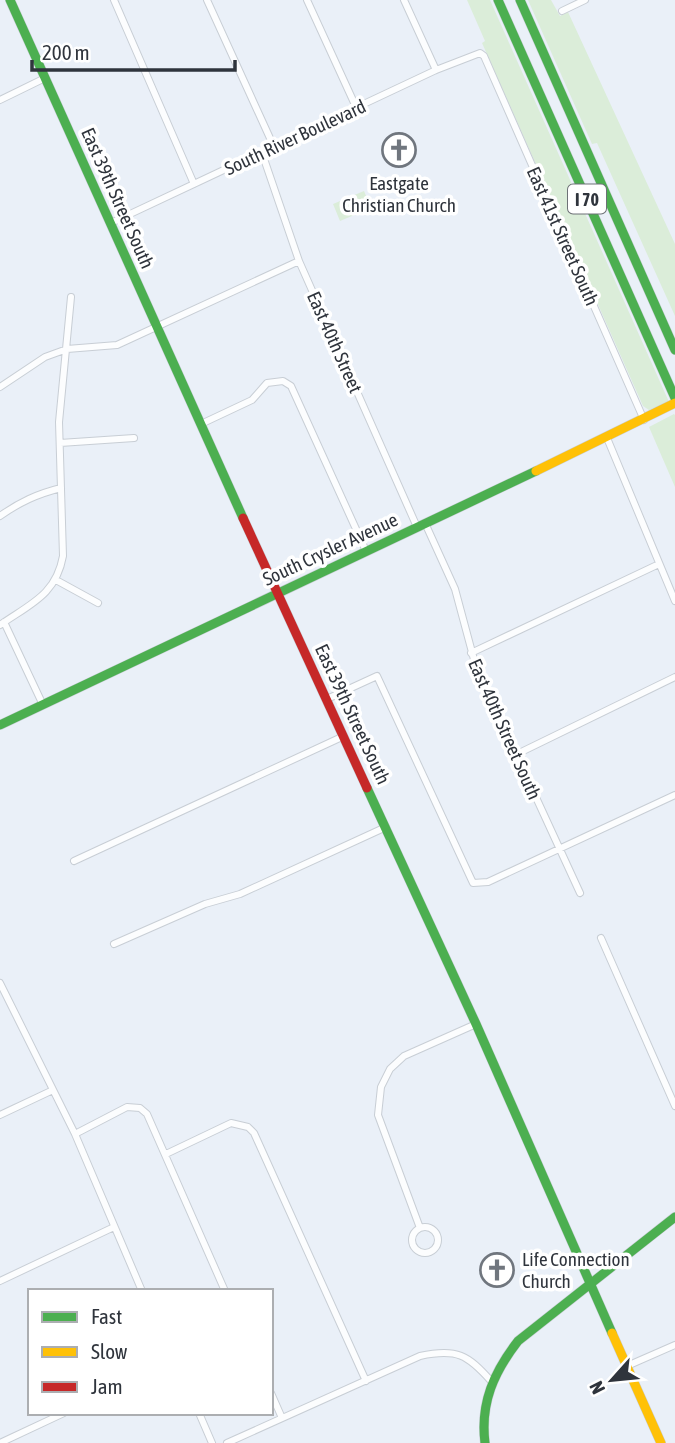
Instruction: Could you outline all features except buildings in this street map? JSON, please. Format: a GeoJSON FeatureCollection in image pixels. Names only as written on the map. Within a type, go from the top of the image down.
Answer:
{"type":"FeatureCollection","features":[{"type":"Feature","properties":{"kind":"main road","name":"East 39th Street South"},"geometry":{"type":"LineString","coordinates":[[10,0],[277,594],[476,1024],[661,1443]]}},
{"type":"Feature","properties":{"kind":"main road","name":"I 70"},"geometry":{"type":"LineString","coordinates":[[498,0],[675,401]]}},
{"type":"Feature","properties":{"kind":"main road","name":"I 70"},"geometry":{"type":"LineString","coordinates":[[520,0],[675,350]]}},
{"type":"Feature","properties":{"kind":"main road","name":"South Crysler Avenue"},"geometry":{"type":"LineString","coordinates":[[0,725],[607,438],[675,401]]}},
{"type":"Feature","properties":{"kind":"main road"},"geometry":{"type":"LineString","coordinates":[[485,1441],[482,1418],[491,1381],[518,1341],[675,1217]]}},
{"type":"Feature","properties":{"kind":"street"},"geometry":{"type":"LineString","coordinates":[[114,0],[194,184]]}},
{"type":"Feature","properties":{"kind":"street"},"geometry":{"type":"LineString","coordinates":[[208,0],[274,147]]}},
{"type":"Feature","properties":{"kind":"street"},"geometry":{"type":"LineString","coordinates":[[307,0],[356,107]]}},
{"type":"Feature","properties":{"kind":"street"},"geometry":{"type":"LineString","coordinates":[[404,0],[436,70]]}},
{"type":"Feature","properties":{"kind":"street"},"geometry":{"type":"LineString","coordinates":[[562,11],[585,0]]}},
{"type":"Feature","properties":{"kind":"street","name":"South River Boulevard"},"geometry":{"type":"LineString","coordinates":[[111,223],[436,70],[480,53]]}},
{"type":"Feature","properties":{"kind":"street","name":"East 41st Street South"},"geometry":{"type":"LineString","coordinates":[[480,53],[484,56],[644,420]]}},
{"type":"Feature","properties":{"kind":"street"},"geometry":{"type":"LineString","coordinates":[[0,100],[46,78]]}},
{"type":"Feature","properties":{"kind":"street","name":"East 40th Street"},"geometry":{"type":"LineString","coordinates":[[261,153],[299,261],[421,525]]}},
{"type":"Feature","properties":{"kind":"street"},"geometry":{"type":"LineString","coordinates":[[0,377],[2,386],[45,357],[67,349],[117,345],[299,261]]}},
{"type":"Feature","properties":{"kind":"street"},"geometry":{"type":"LineString","coordinates":[[43,705],[2,623],[42,597],[56,580],[63,555],[59,422],[71,297]]}},
{"type":"Feature","properties":{"kind":"street"},"geometry":{"type":"LineString","coordinates":[[201,424],[252,400],[267,383],[277,380],[291,386],[366,551]]}},
{"type":"Feature","properties":{"kind":"street"},"geometry":{"type":"LineString","coordinates":[[60,443],[134,438]]}},
{"type":"Feature","properties":{"kind":"street"},"geometry":{"type":"LineString","coordinates":[[607,438],[675,601]]}},
{"type":"Feature","properties":{"kind":"street"},"geometry":{"type":"LineString","coordinates":[[0,516],[39,493],[61,488]]}},
{"type":"Feature","properties":{"kind":"street","name":"East 40th Street South"},"geometry":{"type":"LineString","coordinates":[[421,525],[455,589],[471,653],[515,755],[580,892]]}},
{"type":"Feature","properties":{"kind":"street"},"geometry":{"type":"LineString","coordinates":[[471,653],[659,564]]}},
{"type":"Feature","properties":{"kind":"street"},"geometry":{"type":"LineString","coordinates":[[56,580],[98,603]]}},
{"type":"Feature","properties":{"kind":"street"},"geometry":{"type":"LineString","coordinates":[[327,699],[377,676],[472,883],[488,882],[675,794]]}},
{"type":"Feature","properties":{"kind":"street"},"geometry":{"type":"LineString","coordinates":[[515,755],[675,677]]}},
{"type":"Feature","properties":{"kind":"street"},"geometry":{"type":"LineString","coordinates":[[74,861],[344,736]]}},
{"type":"Feature","properties":{"kind":"street"},"geometry":{"type":"LineString","coordinates":[[114,944],[205,904],[240,894],[386,827]]}},
{"type":"Feature","properties":{"kind":"street"},"geometry":{"type":"LineString","coordinates":[[601,938],[675,1106]]}},
{"type":"Feature","properties":{"kind":"street"},"geometry":{"type":"LineString","coordinates":[[0,983],[77,1134],[141,1289]]}},
{"type":"Feature","properties":{"kind":"street"},"geometry":{"type":"LineString","coordinates":[[421,1228],[377,1115],[378,1099],[390,1069],[404,1056],[476,1024]]}},
{"type":"Feature","properties":{"kind":"street"},"geometry":{"type":"LineString","coordinates":[[0,1115],[53,1090]]}},
{"type":"Feature","properties":{"kind":"street"},"geometry":{"type":"LineString","coordinates":[[77,1134],[127,1107],[140,1108],[146,1114],[224,1289]]}},
{"type":"Feature","properties":{"kind":"street"},"geometry":{"type":"LineString","coordinates":[[166,1154],[231,1123],[239,1124],[254,1133],[366,1381]]}},
{"type":"Feature","properties":{"kind":"street"},"geometry":{"type":"LineString","coordinates":[[0,1281],[114,1227]]}},
{"type":"Feature","properties":{"kind":"street"},"geometry":{"type":"LineString","coordinates":[[421,1228],[430,1228],[437,1235],[437,1245],[429,1252],[420,1251],[413,1244],[413,1234],[421,1228]]}},
{"type":"Feature","properties":{"kind":"street"},"geometry":{"type":"LineString","coordinates":[[626,1366],[675,1345]]}},
{"type":"Feature","properties":{"kind":"street"},"geometry":{"type":"LineString","coordinates":[[227,1443],[420,1356],[444,1353],[472,1360],[491,1381]]}},
{"type":"Feature","properties":{"kind":"street"},"geometry":{"type":"LineString","coordinates":[[273,1398],[282,1418]]}},
{"type":"Feature","properties":{"kind":"street"},"geometry":{"type":"LineString","coordinates":[[0,1443],[60,1415]]}},
{"type":"Feature","properties":{"kind":"street"},"geometry":{"type":"LineString","coordinates":[[199,1415],[212,1443]]}},
{"type":"Feature","properties":{"kind":"street"},"geometry":{"type":"LineString","coordinates":[[475,1443],[485,1441]]}},
{"type":"Feature","properties":{"kind":"green space"},"geometry":{"type":"Polygon","coordinates":[[[467,0],[490,0],[669,402],[649,410],[643,406],[482,43],[485,41],[467,0]]]}},
{"type":"Feature","properties":{"kind":"green space"},"geometry":{"type":"Polygon","coordinates":[[[528,0],[551,0],[560,16],[568,12],[675,244],[675,316],[597,143],[592,144],[528,0]]]}},
{"type":"Feature","properties":{"kind":"green space"},"geometry":{"type":"Polygon","coordinates":[[[364,191],[371,208],[340,221],[333,204],[364,191]]]}},
{"type":"Feature","properties":{"kind":"green space"},"geometry":{"type":"Polygon","coordinates":[[[675,415],[675,487],[649,427],[675,415]]]}},
{"type":"Feature","properties":{"kind":"traffic: fast"},"geometry":{"type":"LineString","coordinates":[[10,0],[243,518]]}},
{"type":"Feature","properties":{"kind":"traffic: fast"},"geometry":{"type":"LineString","coordinates":[[498,0],[675,398]]}},
{"type":"Feature","properties":{"kind":"traffic: fast"},"geometry":{"type":"LineString","coordinates":[[520,0],[675,350]]}},
{"type":"Feature","properties":{"kind":"traffic: fast"},"geometry":{"type":"LineString","coordinates":[[0,725],[536,471]]}},
{"type":"Feature","properties":{"kind":"traffic: fast"},"geometry":{"type":"LineString","coordinates":[[367,788],[476,1024],[612,1333]]}},
{"type":"Feature","properties":{"kind":"traffic: fast"},"geometry":{"type":"LineString","coordinates":[[485,1443],[487,1401],[502,1364],[518,1341],[675,1217]]}},
{"type":"Feature","properties":{"kind":"traffic: slow"},"geometry":{"type":"LineString","coordinates":[[536,471],[675,403]]}},
{"type":"Feature","properties":{"kind":"traffic: slow"},"geometry":{"type":"LineString","coordinates":[[612,1333],[661,1443]]}},
{"type":"Feature","properties":{"kind":"traffic: jam"},"geometry":{"type":"LineString","coordinates":[[243,518],[367,788]]}},
{"type":"Feature","properties":{"kind":"place","name":"Eastgate Christian Church"},"geometry":{"type":"Point","coordinates":[399,150]}},
{"type":"Feature","properties":{"kind":"place","name":"Life Connection Church"},"geometry":{"type":"Point","coordinates":[497,1270]}}]}
